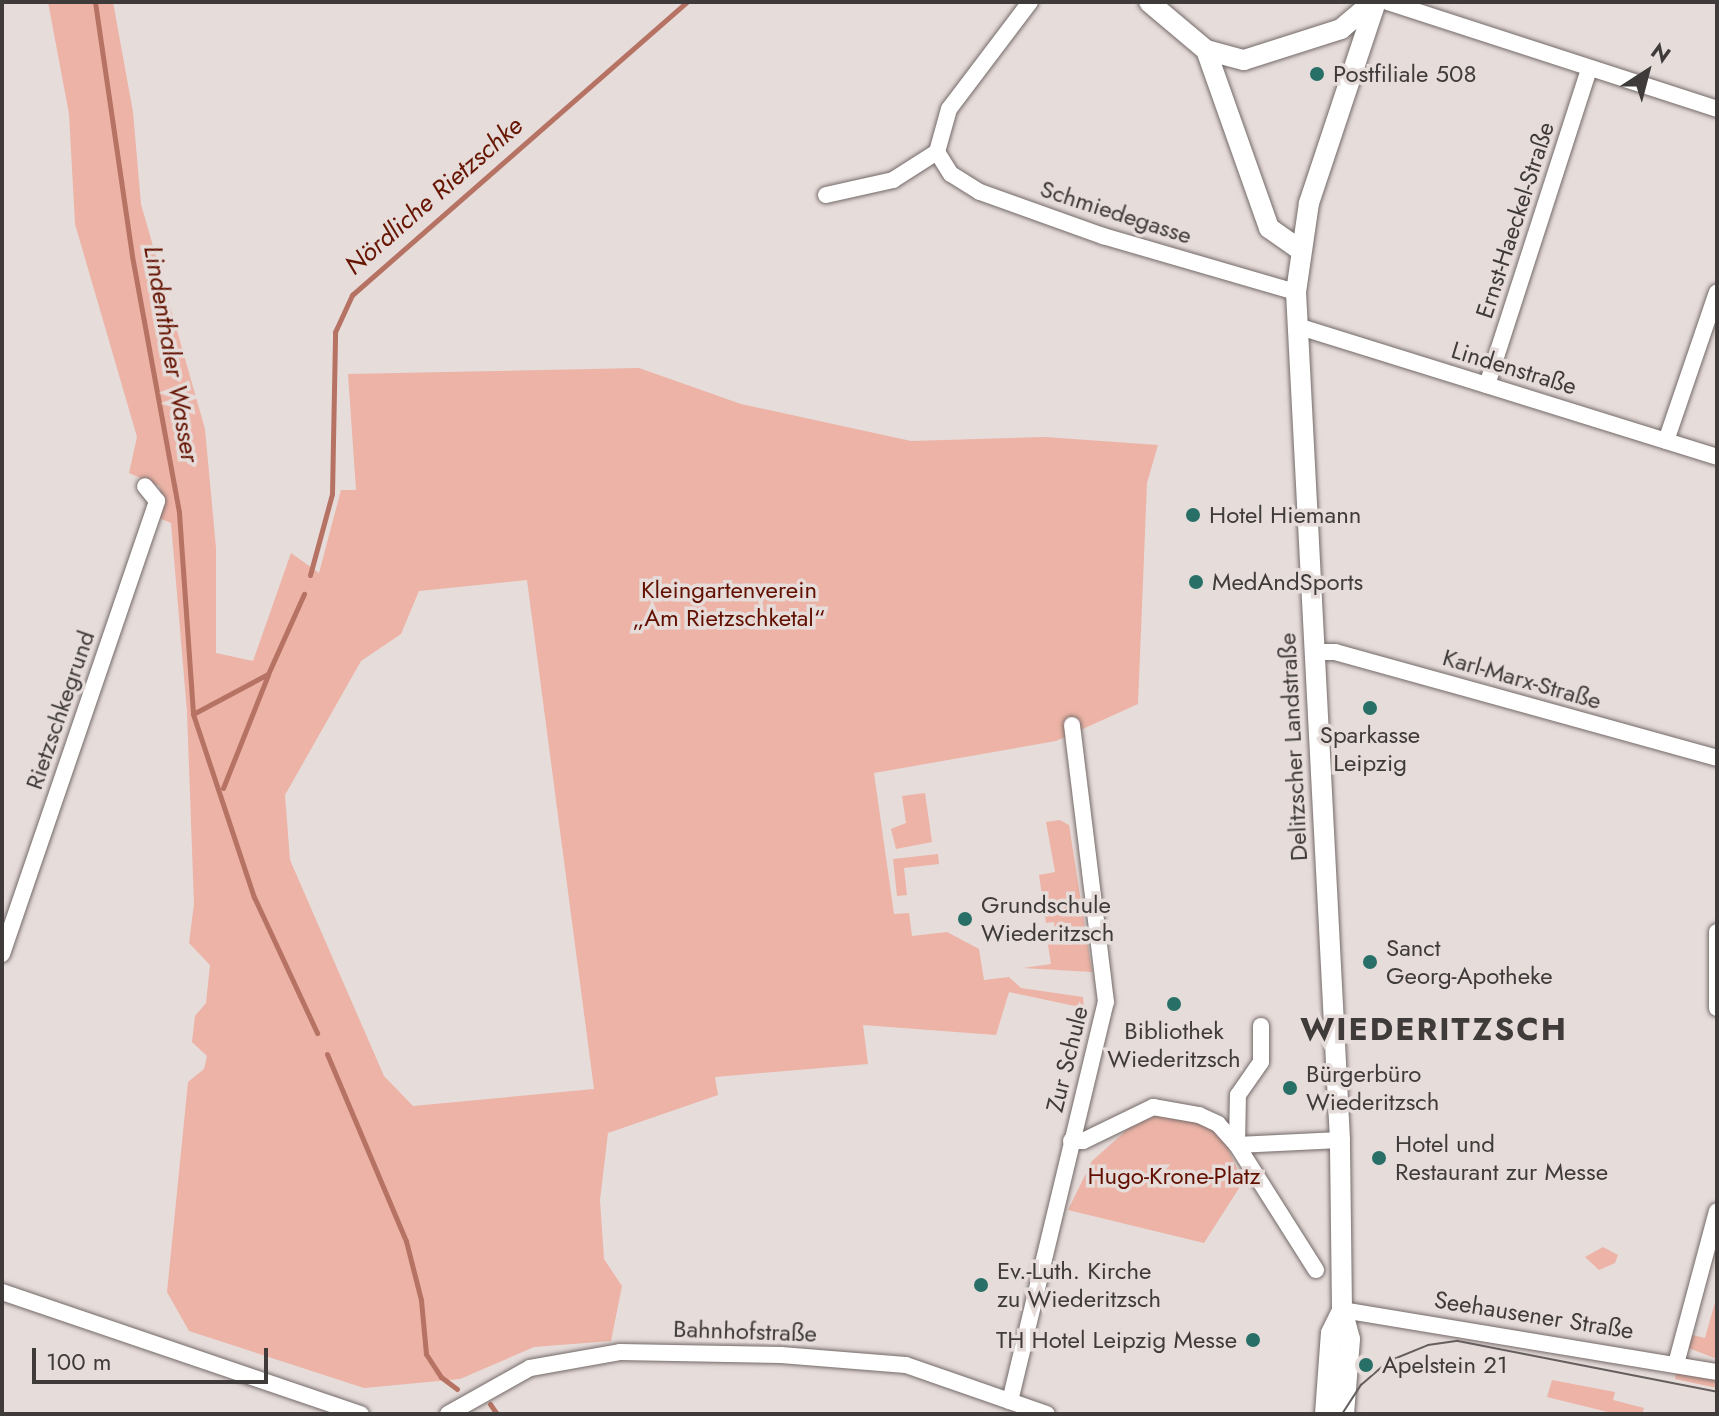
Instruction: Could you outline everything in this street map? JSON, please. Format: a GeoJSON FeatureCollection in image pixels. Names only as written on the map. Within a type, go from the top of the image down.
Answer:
{"type":"FeatureCollection","features":[{"type":"Feature","properties":{"kind":"street"},"geometry":{"type":"LineString","coordinates":[[826,195],[893,180],[937,152],[949,109],[1030,2]]}},
{"type":"Feature","properties":{"kind":"street"},"geometry":{"type":"LineString","coordinates":[[1149,2],[1206,50],[1226,60],[1244,60],[1341,29],[1375,2]]}},
{"type":"Feature","properties":{"kind":"street","name":"Delitzscher Landstraße"},"geometry":{"type":"LineString","coordinates":[[1344,1414],[1350,1339],[1342,1310],[1340,1140],[1296,292],[1299,249],[1333,121],[1375,2]]}},
{"type":"Feature","properties":{"kind":"street"},"geometry":{"type":"LineString","coordinates":[[1388,2],[1717,109]]}},
{"type":"Feature","properties":{"kind":"street"},"geometry":{"type":"LineString","coordinates":[[1206,50],[1269,228],[1299,249]]}},
{"type":"Feature","properties":{"kind":"street","name":"Ernst-Haeckel-Straße"},"geometry":{"type":"LineString","coordinates":[[1487,385],[1589,69]]}},
{"type":"Feature","properties":{"kind":"street","name":"Schmiedegasse"},"geometry":{"type":"LineString","coordinates":[[937,152],[951,174],[980,192],[1103,236],[1296,292]]}},
{"type":"Feature","properties":{"kind":"street"},"geometry":{"type":"LineString","coordinates":[[1666,441],[1717,292]]}},
{"type":"Feature","properties":{"kind":"street","name":"Lindenstraße"},"geometry":{"type":"LineString","coordinates":[[1297,326],[1717,457]]}},
{"type":"Feature","properties":{"kind":"street","name":"Rietzschkegrund"},"geometry":{"type":"LineString","coordinates":[[2,954],[157,501],[145,486]]}},
{"type":"Feature","properties":{"kind":"street","name":"Karl-Marx-Straße"},"geometry":{"type":"LineString","coordinates":[[1314,652],[1335,652],[1717,758]]}},
{"type":"Feature","properties":{"kind":"street","name":"Zur Schule"},"geometry":{"type":"LineString","coordinates":[[1010,1401],[1107,985],[1072,725]]}},
{"type":"Feature","properties":{"kind":"street"},"geometry":{"type":"LineString","coordinates":[[1716,934],[1717,1008]]}},
{"type":"Feature","properties":{"kind":"street"},"geometry":{"type":"LineString","coordinates":[[1237,1145],[1238,1095],[1261,1062],[1261,1026]]}},
{"type":"Feature","properties":{"kind":"street"},"geometry":{"type":"LineString","coordinates":[[1071,1141],[1083,1141],[1153,1107],[1199,1115],[1218,1124],[1237,1145],[1316,1270]]}},
{"type":"Feature","properties":{"kind":"street"},"geometry":{"type":"LineString","coordinates":[[1237,1145],[1340,1140]]}},
{"type":"Feature","properties":{"kind":"street"},"geometry":{"type":"LineString","coordinates":[[1676,1364],[1717,1211]]}},
{"type":"Feature","properties":{"kind":"street"},"geometry":{"type":"LineString","coordinates":[[2,1292],[361,1414]]}},
{"type":"Feature","properties":{"kind":"street","name":"Delitzscher Landstraße"},"geometry":{"type":"LineString","coordinates":[[1325,1414],[1331,1333],[1342,1310]]}},
{"type":"Feature","properties":{"kind":"street","name":"Seehausener Straße"},"geometry":{"type":"LineString","coordinates":[[1342,1310],[1717,1372]]}},
{"type":"Feature","properties":{"kind":"street","name":"Bahnhofstraße"},"geometry":{"type":"LineString","coordinates":[[448,1414],[530,1368],[620,1352],[781,1355],[906,1365],[1047,1414]]}},
{"type":"Feature","properties":{"kind":"green space","name":"Kleingartenverein „Am Rietzschketal“"},"geometry":{"type":"Polygon","coordinates":[[[48,2],[113,2],[133,112],[141,204],[205,429],[216,548],[216,653],[253,661],[291,553],[319,573],[341,490],[356,490],[348,374],[639,368],[741,404],[911,441],[1045,437],[1158,445],[1147,483],[1138,704],[1056,741],[874,773],[894,914],[909,913],[912,936],[947,932],[979,949],[984,980],[1009,977],[1021,988],[1083,997],[1084,1008],[1009,992],[996,1035],[863,1025],[868,1064],[715,1077],[718,1095],[608,1133],[600,1200],[604,1259],[622,1286],[611,1341],[534,1347],[460,1379],[364,1388],[189,1331],[167,1292],[188,1082],[204,1069],[207,1056],[192,1042],[195,1016],[206,1003],[210,965],[189,943],[194,904],[187,712],[171,523],[159,518],[163,499],[159,486],[129,473],[137,437],[75,224],[69,114],[48,2]],[[527,580],[419,591],[401,634],[361,661],[285,795],[290,860],[384,1076],[413,1106],[594,1089],[527,580]]]}},
{"type":"Feature","properties":{"kind":"green space"},"geometry":{"type":"Polygon","coordinates":[[[925,793],[932,842],[896,849],[891,829],[906,823],[902,796],[925,793]]]}},
{"type":"Feature","properties":{"kind":"green space"},"geometry":{"type":"Polygon","coordinates":[[[1060,820],[1069,825],[1092,972],[1023,968],[1051,964],[1047,938],[1056,937],[1054,922],[1046,923],[1039,875],[1055,872],[1046,822],[1060,820]]]}},
{"type":"Feature","properties":{"kind":"green space"},"geometry":{"type":"Polygon","coordinates":[[[938,854],[939,864],[904,868],[907,895],[897,896],[893,859],[938,854]]]}},
{"type":"Feature","properties":{"kind":"green space","name":"Hugo-Krone-Platz"},"geometry":{"type":"Polygon","coordinates":[[[1160,1114],[1198,1122],[1215,1132],[1226,1144],[1243,1182],[1204,1243],[1068,1210],[1092,1161],[1129,1128],[1160,1114]]]}},
{"type":"Feature","properties":{"kind":"green space"},"geometry":{"type":"Polygon","coordinates":[[[1603,1247],[1618,1255],[1615,1263],[1599,1270],[1585,1257],[1603,1247]]]}},
{"type":"Feature","properties":{"kind":"green space"},"geometry":{"type":"Polygon","coordinates":[[[1717,1295],[1717,1359],[1686,1347],[1688,1334],[1705,1338],[1717,1295]]]}},
{"type":"Feature","properties":{"kind":"green space"},"geometry":{"type":"Polygon","coordinates":[[[1676,1372],[1717,1378],[1717,1388],[1675,1379],[1676,1372]]]}},
{"type":"Feature","properties":{"kind":"green space"},"geometry":{"type":"Polygon","coordinates":[[[1552,1380],[1615,1392],[1613,1400],[1644,1408],[1642,1414],[1616,1414],[1547,1397],[1552,1380]]]}},
{"type":"Feature","properties":{"kind":"waterway","name":"Lindenthaler Wasser"},"geometry":{"type":"LineString","coordinates":[[95,2],[132,256],[179,513],[193,714],[254,897],[317,1033]]}},
{"type":"Feature","properties":{"kind":"waterway","name":"Nördliche Rietzschke"},"geometry":{"type":"LineString","coordinates":[[310,575],[332,494],[335,332],[352,295],[687,2]]}},
{"type":"Feature","properties":{"kind":"waterway","name":"Nördliche Rietzschke"},"geometry":{"type":"LineString","coordinates":[[193,714],[268,674],[304,594]]}},
{"type":"Feature","properties":{"kind":"waterway","name":"Nördliche Rietzschke"},"geometry":{"type":"LineString","coordinates":[[223,788],[268,675]]}},
{"type":"Feature","properties":{"kind":"waterway","name":"Nördliche Rietzschke"},"geometry":{"type":"LineString","coordinates":[[327,1054],[406,1241],[421,1300],[426,1354],[441,1377],[457,1389]]}},
{"type":"Feature","properties":{"kind":"waterway","name":"Nördliche Rietzschke"},"geometry":{"type":"LineString","coordinates":[[490,1404],[497,1414]]}},
{"type":"Feature","properties":{"kind":"tram line"},"geometry":{"type":"LineString","coordinates":[[1342,1414],[1361,1385],[1389,1361],[1428,1345],[1458,1341],[1717,1392]]}},
{"type":"Feature","properties":{"kind":"place","name":"Postfiliale 508"},"geometry":{"type":"Point","coordinates":[1317,74]}},
{"type":"Feature","properties":{"kind":"place","name":"Hotel Hiemann"},"geometry":{"type":"Point","coordinates":[1193,515]}},
{"type":"Feature","properties":{"kind":"place","name":"MedAndSports"},"geometry":{"type":"Point","coordinates":[1196,582]}},
{"type":"Feature","properties":{"kind":"place","name":"Sparkasse Leipzig"},"geometry":{"type":"Point","coordinates":[1370,708]}},
{"type":"Feature","properties":{"kind":"place","name":"Grundschule Wiederitzsch"},"geometry":{"type":"Point","coordinates":[965,919]}},
{"type":"Feature","properties":{"kind":"place","name":"Sanct Georg-Apotheke"},"geometry":{"type":"Point","coordinates":[1370,962]}},
{"type":"Feature","properties":{"kind":"place","name":"Bibliothek Wiederitzsch"},"geometry":{"type":"Point","coordinates":[1174,1004]}},
{"type":"Feature","properties":{"kind":"place","name":"Bürgerbüro Wiederitzsch"},"geometry":{"type":"Point","coordinates":[1290,1088]}},
{"type":"Feature","properties":{"kind":"place","name":"Hotel und Restaurant zur Messe"},"geometry":{"type":"Point","coordinates":[1379,1158]}},
{"type":"Feature","properties":{"kind":"place","name":"Ev.-Luth. Kirche zu Wiederitzsch"},"geometry":{"type":"Point","coordinates":[981,1285]}},
{"type":"Feature","properties":{"kind":"place","name":"TH Hotel Leipzig Messe"},"geometry":{"type":"Point","coordinates":[1253,1340]}},
{"type":"Feature","properties":{"kind":"place","name":"Apelstein 21"},"geometry":{"type":"Point","coordinates":[1366,1365]}},
{"type":"Feature","properties":{"kind":"district","name":"WIEDERITZSCH"},"geometry":{"type":"Point","coordinates":[1434,1029]}}]}
